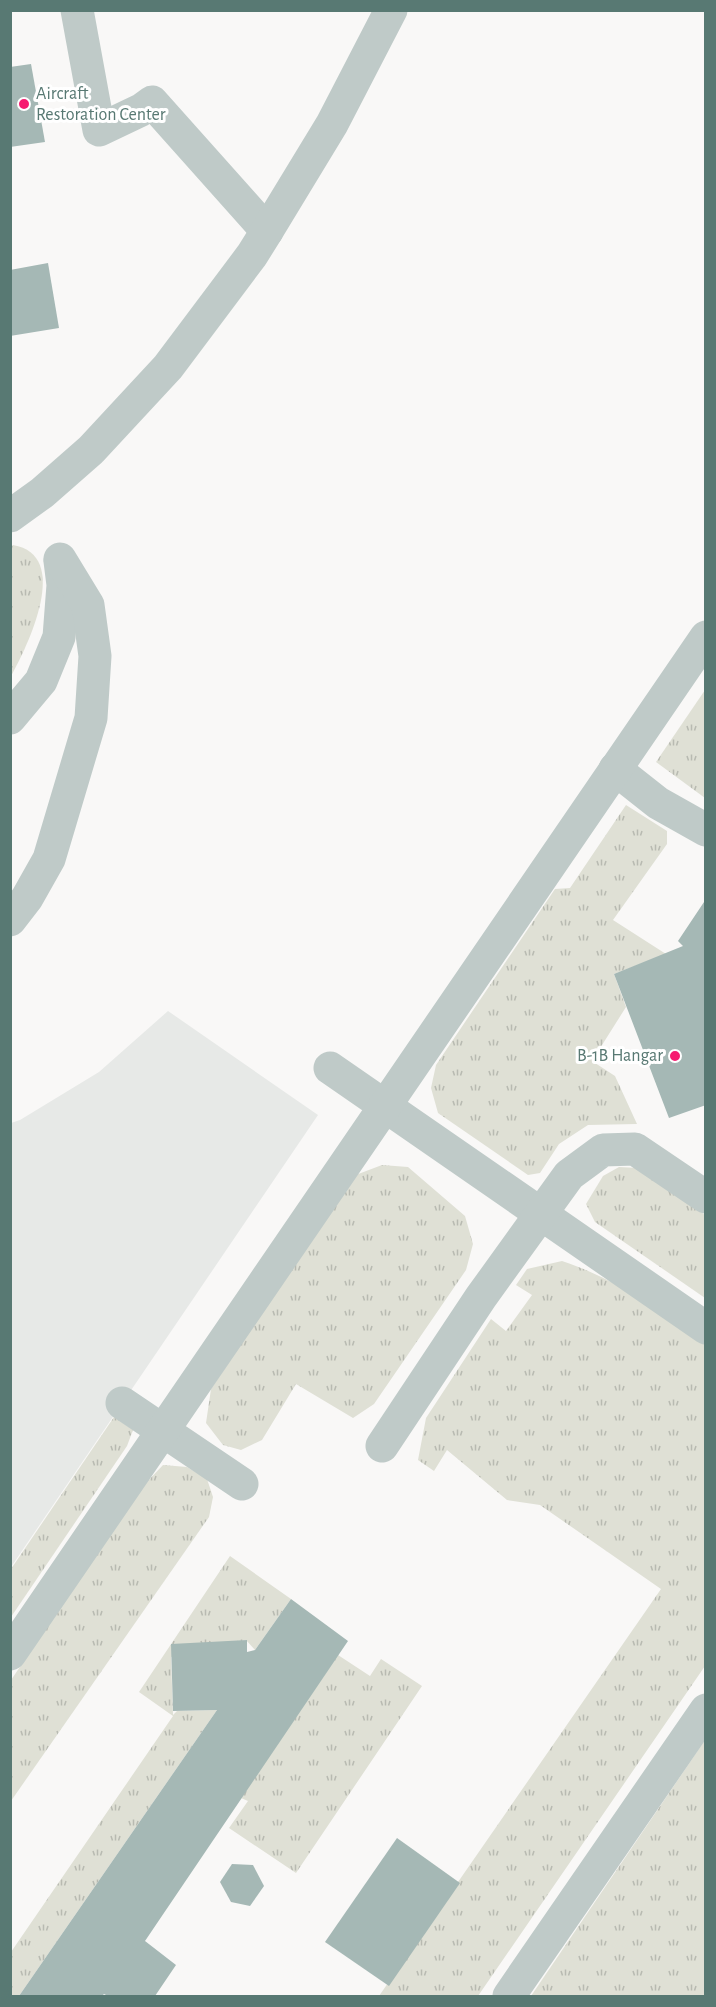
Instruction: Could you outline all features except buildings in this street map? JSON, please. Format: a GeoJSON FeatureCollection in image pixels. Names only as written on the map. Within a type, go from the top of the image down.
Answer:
{"type":"FeatureCollection","features":[{"type":"Feature","properties":{"kind":"street"},"geometry":{"type":"LineString","coordinates":[[77,10],[99,130],[141,110],[152,102],[267,231]]}},
{"type":"Feature","properties":{"kind":"street"},"geometry":{"type":"LineString","coordinates":[[10,516],[42,493],[91,450],[168,367],[252,255],[267,231],[332,124],[391,10]]}},
{"type":"Feature","properties":{"kind":"street"},"geometry":{"type":"LineString","coordinates":[[10,718],[41,681],[59,638],[63,585],[57,551],[88,605],[95,656],[91,718],[49,859],[27,898],[10,920]]}},
{"type":"Feature","properties":{"kind":"street"},"geometry":{"type":"LineString","coordinates":[[10,1654],[705,637]]}},
{"type":"Feature","properties":{"kind":"street"},"geometry":{"type":"LineString","coordinates":[[615,769],[658,803],[705,830]]}},
{"type":"Feature","properties":{"kind":"street"},"geometry":{"type":"LineString","coordinates":[[330,1068],[705,1329]]}},
{"type":"Feature","properties":{"kind":"street"},"geometry":{"type":"LineString","coordinates":[[382,1446],[481,1297],[569,1175],[603,1150],[635,1149],[705,1197]]}},
{"type":"Feature","properties":{"kind":"street"},"geometry":{"type":"LineString","coordinates":[[122,1403],[242,1484]]}},
{"type":"Feature","properties":{"kind":"street"},"geometry":{"type":"LineString","coordinates":[[509,1996],[705,1710]]}},
{"type":"Feature","properties":{"kind":"shaded area"},"geometry":{"type":"Polygon","coordinates":[[[168,1011],[318,1115],[11,1567],[11,1123],[20,1120],[99,1072],[168,1011]]]}},
{"type":"Feature","properties":{"kind":"green space"},"geometry":{"type":"Polygon","coordinates":[[[13,545],[31,552],[40,565],[43,583],[35,624],[11,676],[10,547],[13,545]]]}},
{"type":"Feature","properties":{"kind":"green space"},"geometry":{"type":"Polygon","coordinates":[[[705,690],[705,798],[656,762],[705,690]]]}},
{"type":"Feature","properties":{"kind":"green space"},"geometry":{"type":"Polygon","coordinates":[[[626,805],[667,831],[667,844],[613,920],[666,954],[614,974],[626,1007],[592,1061],[615,1076],[637,1124],[588,1125],[559,1144],[540,1173],[528,1175],[438,1113],[431,1088],[436,1065],[555,889],[570,888],[626,805]]]}},
{"type":"Feature","properties":{"kind":"green space"},"geometry":{"type":"Polygon","coordinates":[[[382,1165],[408,1167],[465,1216],[473,1244],[466,1270],[374,1404],[353,1418],[296,1384],[262,1440],[241,1450],[223,1445],[206,1423],[211,1389],[353,1176],[382,1165]]]}},
{"type":"Feature","properties":{"kind":"green space"},"geometry":{"type":"Polygon","coordinates":[[[619,1167],[638,1168],[705,1215],[705,1298],[595,1222],[586,1204],[603,1176],[619,1167]]]}},
{"type":"Feature","properties":{"kind":"green space"},"geometry":{"type":"Polygon","coordinates":[[[562,1261],[618,1286],[654,1307],[705,1342],[705,1666],[478,1996],[379,1996],[661,1589],[540,1505],[507,1500],[447,1450],[434,1471],[418,1460],[426,1418],[491,1319],[506,1331],[532,1295],[516,1285],[527,1269],[562,1261]]]}},
{"type":"Feature","properties":{"kind":"green space"},"geometry":{"type":"Polygon","coordinates":[[[114,1417],[133,1430],[127,1446],[11,1617],[11,1569],[114,1417]]]}},
{"type":"Feature","properties":{"kind":"green space"},"geometry":{"type":"Polygon","coordinates":[[[163,1465],[187,1467],[207,1479],[213,1497],[209,1517],[11,1801],[11,1680],[145,1484],[163,1465]]]}},
{"type":"Feature","properties":{"kind":"green space"},"geometry":{"type":"Polygon","coordinates":[[[230,1556],[291,1599],[255,1650],[246,1640],[171,1657],[173,1715],[177,1711],[217,1710],[19,1996],[11,1996],[11,1952],[173,1716],[139,1692],[230,1556]]]}},
{"type":"Feature","properties":{"kind":"green space"},"geometry":{"type":"Polygon","coordinates":[[[338,1655],[370,1676],[381,1659],[422,1686],[296,1873],[229,1828],[248,1801],[241,1798],[338,1655]]]}},
{"type":"Feature","properties":{"kind":"green space"},"geometry":{"type":"Polygon","coordinates":[[[705,1740],[705,1996],[531,1996],[705,1740]]]}},
{"type":"Feature","properties":{"kind":"place","name":"Aircraft Restoration Center"},"geometry":{"type":"Point","coordinates":[24,104]}},
{"type":"Feature","properties":{"kind":"place","name":"B-1B Hangar"},"geometry":{"type":"Point","coordinates":[675,1056]}}]}
